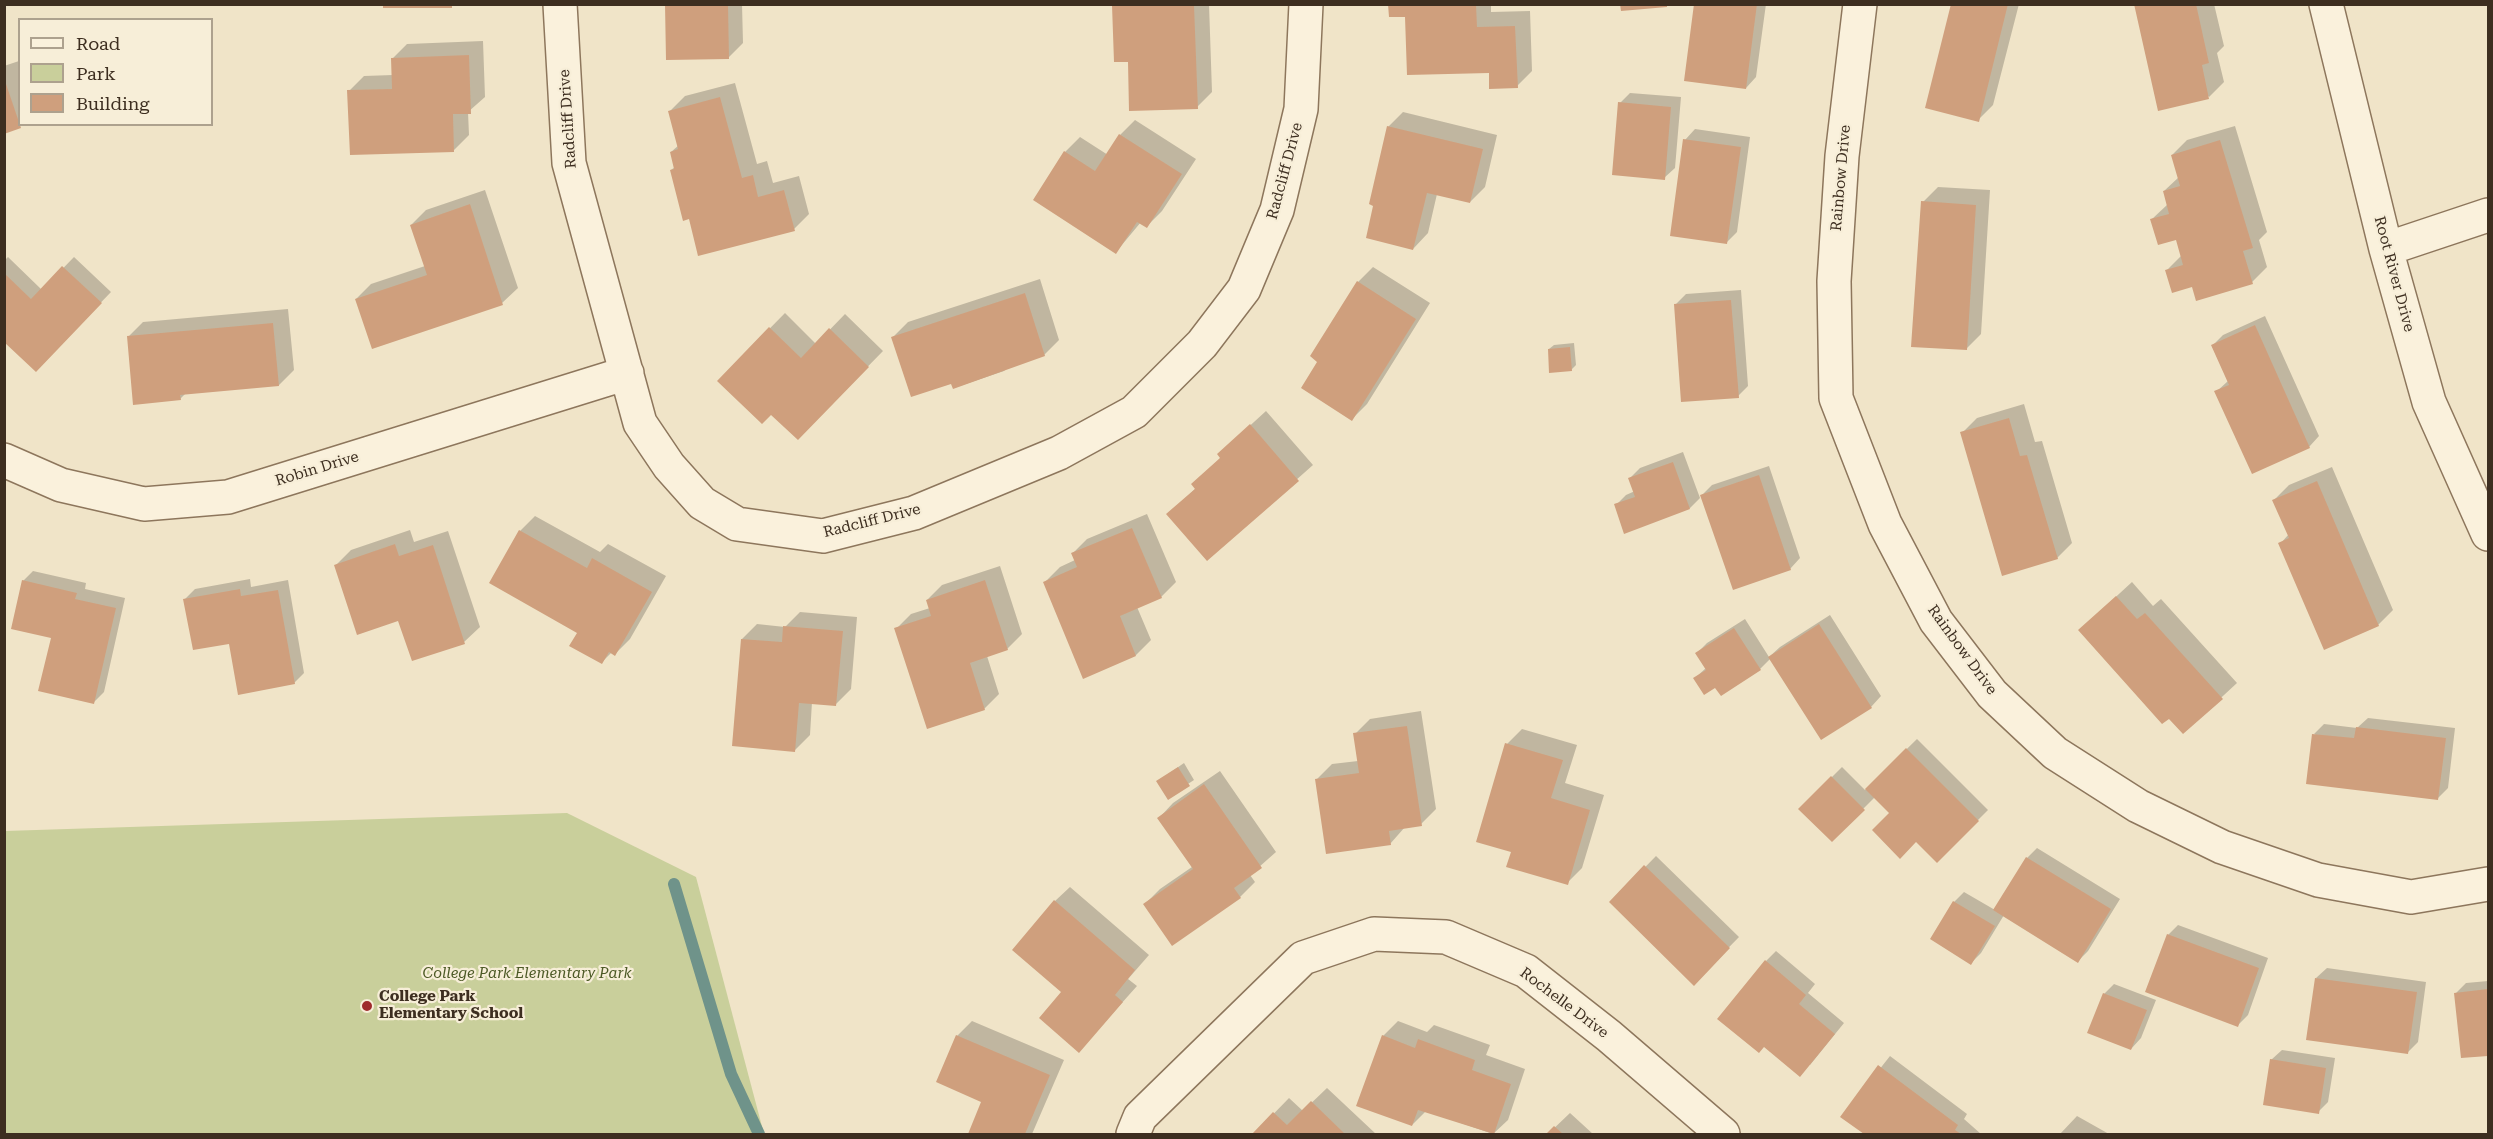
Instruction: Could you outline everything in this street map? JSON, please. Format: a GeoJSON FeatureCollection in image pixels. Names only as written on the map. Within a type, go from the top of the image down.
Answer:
{"type":"FeatureCollection","features":[{"type":"Feature","properties":{"kind":"street","name":"Radcliff Drive"},"geometry":{"type":"LineString","coordinates":[[560,4],[568,163],[640,423],[669,466],[702,503],[737,524],[823,536],[914,513],[1068,448],[1134,412],[1202,344],[1244,290],[1277,210],[1301,109],[1306,4]]}},
{"type":"Feature","properties":{"kind":"street","name":"Rainbow Drive"},"geometry":{"type":"LineString","coordinates":[[1860,4],[1842,156],[1834,270],[1836,398],[1885,524],[1936,621],[1992,694],[2055,753],[2138,806],[2222,847],[2319,880],[2411,897],[2488,884]]}},
{"type":"Feature","properties":{"kind":"street","name":"Root River Drive"},"geometry":{"type":"LineString","coordinates":[[2326,4],[2386,249],[2429,402],[2488,534]]}},
{"type":"Feature","properties":{"kind":"street"},"geometry":{"type":"LineString","coordinates":[[2386,249],[2488,215]]}},
{"type":"Feature","properties":{"kind":"street","name":"Robin Drive"},"geometry":{"type":"LineString","coordinates":[[4,460],[61,485],[144,504],[228,497],[627,373]]}},
{"type":"Feature","properties":{"kind":"street","name":"Rochelle Drive"},"geometry":{"type":"LineString","coordinates":[[1133,1134],[1140,1117],[1303,958],[1374,934],[1446,937],[1526,971],[1609,1036],[1723,1134]]}},
{"type":"Feature","properties":{"kind":"green space","name":"College Park Elementary Park"},"geometry":{"type":"Polygon","coordinates":[[[567,813],[696,877],[764,1134],[5,1134],[5,831],[567,813]]]}},
{"type":"Feature","properties":{"kind":"building"},"geometry":{"type":"Polygon","coordinates":[[[383,4],[452,4],[452,8],[383,8],[383,4]]]}},
{"type":"Feature","properties":{"kind":"building"},"geometry":{"type":"Polygon","coordinates":[[[665,4],[728,4],[729,59],[666,60],[665,4]]]}},
{"type":"Feature","properties":{"kind":"building"},"geometry":{"type":"Polygon","coordinates":[[[1388,4],[1476,4],[1477,27],[1515,26],[1518,88],[1489,89],[1489,73],[1407,75],[1405,17],[1389,17],[1388,4]]]}},
{"type":"Feature","properties":{"kind":"building"},"geometry":{"type":"Polygon","coordinates":[[[1620,4],[1667,4],[1667,7],[1621,11],[1620,4]]]}},
{"type":"Feature","properties":{"kind":"building"},"geometry":{"type":"Polygon","coordinates":[[[1694,4],[1757,4],[1746,89],[1684,81],[1694,4]]]}},
{"type":"Feature","properties":{"kind":"building"},"geometry":{"type":"Polygon","coordinates":[[[1951,4],[2008,4],[1979,122],[1925,108],[1951,4]]]}},
{"type":"Feature","properties":{"kind":"building"},"geometry":{"type":"Polygon","coordinates":[[[2134,4],[2196,4],[2209,63],[2202,65],[2209,99],[2158,111],[2134,4]]]}},
{"type":"Feature","properties":{"kind":"building"},"geometry":{"type":"Polygon","coordinates":[[[1112,5],[1194,5],[1198,109],[1129,111],[1128,62],[1114,62],[1112,5]]]}},
{"type":"Feature","properties":{"kind":"building"},"geometry":{"type":"Polygon","coordinates":[[[469,55],[471,114],[453,114],[454,152],[350,155],[347,90],[392,89],[391,58],[469,55]]]}},
{"type":"Feature","properties":{"kind":"building"},"geometry":{"type":"Polygon","coordinates":[[[4,78],[18,119],[18,126],[21,128],[4,134],[4,78]]]}},
{"type":"Feature","properties":{"kind":"building"},"geometry":{"type":"Polygon","coordinates":[[[720,97],[742,178],[753,175],[758,197],[784,190],[795,231],[698,256],[689,219],[683,221],[670,170],[674,169],[670,152],[678,149],[668,111],[720,97]]]}},
{"type":"Feature","properties":{"kind":"building"},"geometry":{"type":"Polygon","coordinates":[[[1618,102],[1671,107],[1665,180],[1612,175],[1618,102]]]}},
{"type":"Feature","properties":{"kind":"building"},"geometry":{"type":"Polygon","coordinates":[[[1387,126],[1483,149],[1470,203],[1427,193],[1413,250],[1366,238],[1373,206],[1369,204],[1387,126]]]}},
{"type":"Feature","properties":{"kind":"building"},"geometry":{"type":"Polygon","coordinates":[[[1119,134],[1182,174],[1147,228],[1137,222],[1116,254],[1033,200],[1064,151],[1095,171],[1119,134]]]}},
{"type":"Feature","properties":{"kind":"building"},"geometry":{"type":"Polygon","coordinates":[[[1683,139],[1741,147],[1727,244],[1670,236],[1683,139]]]}},
{"type":"Feature","properties":{"kind":"building"},"geometry":{"type":"Polygon","coordinates":[[[2220,140],[2253,248],[2243,251],[2253,284],[2196,301],[2192,287],[2172,293],[2165,270],[2183,265],[2176,240],[2158,245],[2150,219],[2169,214],[2163,191],[2180,186],[2171,155],[2220,140]]]}},
{"type":"Feature","properties":{"kind":"building"},"geometry":{"type":"Polygon","coordinates":[[[1921,201],[1976,205],[1967,350],[1911,347],[1921,201]]]}},
{"type":"Feature","properties":{"kind":"building"},"geometry":{"type":"Polygon","coordinates":[[[470,204],[503,305],[372,349],[355,299],[427,275],[410,225],[470,204]]]}},
{"type":"Feature","properties":{"kind":"building"},"geometry":{"type":"Polygon","coordinates":[[[62,266],[102,303],[36,372],[4,342],[4,273],[31,299],[62,266]]]}},
{"type":"Feature","properties":{"kind":"building"},"geometry":{"type":"Polygon","coordinates":[[[1357,281],[1416,319],[1352,421],[1301,388],[1317,362],[1310,356],[1357,281]]]}},
{"type":"Feature","properties":{"kind":"building"},"geometry":{"type":"Polygon","coordinates":[[[1025,293],[1045,356],[953,389],[951,384],[911,397],[891,337],[1025,293]]]}},
{"type":"Feature","properties":{"kind":"building"},"geometry":{"type":"Polygon","coordinates":[[[1731,300],[1739,398],[1681,402],[1674,304],[1731,300]]]}},
{"type":"Feature","properties":{"kind":"building"},"geometry":{"type":"Polygon","coordinates":[[[273,323],[279,386],[180,395],[181,400],[133,405],[127,336],[273,323]]]}},
{"type":"Feature","properties":{"kind":"building"},"geometry":{"type":"Polygon","coordinates":[[[2255,325],[2310,448],[2252,474],[2214,391],[2229,385],[2211,345],[2255,325]]]}},
{"type":"Feature","properties":{"kind":"building"},"geometry":{"type":"Polygon","coordinates":[[[769,327],[801,358],[829,328],[869,367],[798,440],[771,415],[762,424],[717,381],[769,327]]]}},
{"type":"Feature","properties":{"kind":"building"},"geometry":{"type":"Polygon","coordinates":[[[1570,347],[1572,371],[1549,373],[1548,349],[1570,347]]]}},
{"type":"Feature","properties":{"kind":"building"},"geometry":{"type":"Polygon","coordinates":[[[2009,418],[2020,456],[2027,455],[2058,559],[2002,576],[1960,432],[2009,418]]]}},
{"type":"Feature","properties":{"kind":"building"},"geometry":{"type":"Polygon","coordinates":[[[1250,424],[1299,481],[1207,561],[1166,514],[1195,489],[1191,484],[1220,458],[1217,454],[1250,424]]]}},
{"type":"Feature","properties":{"kind":"building"},"geometry":{"type":"Polygon","coordinates":[[[1673,462],[1690,509],[1624,534],[1614,504],[1635,497],[1628,478],[1673,462]]]}},
{"type":"Feature","properties":{"kind":"building"},"geometry":{"type":"Polygon","coordinates":[[[1759,475],[1791,570],[1733,590],[1700,495],[1759,475]]]}},
{"type":"Feature","properties":{"kind":"building"},"geometry":{"type":"Polygon","coordinates":[[[2317,481],[2379,626],[2324,650],[2278,543],[2289,538],[2272,500],[2317,481]]]}},
{"type":"Feature","properties":{"kind":"building"},"geometry":{"type":"Polygon","coordinates":[[[1132,528],[1162,598],[1120,616],[1136,656],[1083,679],[1043,582],[1077,567],[1071,553],[1132,528]]]}},
{"type":"Feature","properties":{"kind":"building"},"geometry":{"type":"Polygon","coordinates":[[[519,530],[587,568],[592,558],[652,592],[615,656],[609,652],[602,664],[569,646],[577,633],[489,583],[519,530]]]}},
{"type":"Feature","properties":{"kind":"building"},"geometry":{"type":"Polygon","coordinates":[[[395,544],[399,556],[433,545],[465,644],[412,661],[398,621],[357,635],[334,565],[395,544]]]}},
{"type":"Feature","properties":{"kind":"building"},"geometry":{"type":"Polygon","coordinates":[[[22,580],[77,593],[75,599],[116,608],[94,704],[38,691],[51,638],[11,629],[22,580]]]}},
{"type":"Feature","properties":{"kind":"building"},"geometry":{"type":"Polygon","coordinates":[[[985,580],[1008,650],[970,663],[985,710],[927,729],[894,628],[931,616],[926,600],[985,580]]]}},
{"type":"Feature","properties":{"kind":"building"},"geometry":{"type":"Polygon","coordinates":[[[240,589],[241,596],[278,590],[295,684],[238,695],[229,644],[193,650],[183,599],[240,589]]]}},
{"type":"Feature","properties":{"kind":"building"},"geometry":{"type":"Polygon","coordinates":[[[2116,596],[2137,619],[2145,613],[2223,699],[2183,734],[2169,719],[2162,724],[2078,630],[2116,596]]]}},
{"type":"Feature","properties":{"kind":"building"},"geometry":{"type":"Polygon","coordinates":[[[1819,624],[1872,708],[1821,740],[1768,657],[1819,624]]]}},
{"type":"Feature","properties":{"kind":"building"},"geometry":{"type":"Polygon","coordinates":[[[783,626],[843,631],[836,706],[799,703],[795,752],[732,746],[741,639],[782,642],[783,626]]]}},
{"type":"Feature","properties":{"kind":"building"},"geometry":{"type":"Polygon","coordinates":[[[1734,628],[1761,670],[1721,696],[1715,688],[1704,695],[1693,678],[1706,670],[1695,653],[1734,628]]]}},
{"type":"Feature","properties":{"kind":"building"},"geometry":{"type":"Polygon","coordinates":[[[1407,726],[1422,826],[1389,831],[1391,845],[1326,854],[1315,779],[1359,773],[1353,733],[1407,726]]]}},
{"type":"Feature","properties":{"kind":"building"},"geometry":{"type":"Polygon","coordinates":[[[2356,727],[2446,738],[2438,800],[2306,784],[2312,734],[2354,738],[2356,727]]]}},
{"type":"Feature","properties":{"kind":"building"},"geometry":{"type":"Polygon","coordinates":[[[1505,743],[1563,760],[1551,798],[1590,810],[1568,885],[1506,867],[1511,852],[1476,842],[1505,743]]]}},
{"type":"Feature","properties":{"kind":"building"},"geometry":{"type":"Polygon","coordinates":[[[1906,748],[1979,821],[1937,863],[1916,842],[1900,859],[1872,830],[1889,813],[1865,789],[1906,748]]]}},
{"type":"Feature","properties":{"kind":"building"},"geometry":{"type":"Polygon","coordinates":[[[1178,767],[1190,786],[1168,800],[1156,781],[1178,767]]]}},
{"type":"Feature","properties":{"kind":"building"},"geometry":{"type":"Polygon","coordinates":[[[1831,776],[1865,810],[1832,842],[1798,809],[1831,776]]]}},
{"type":"Feature","properties":{"kind":"building"},"geometry":{"type":"Polygon","coordinates":[[[1204,784],[1262,868],[1234,888],[1241,898],[1172,946],[1143,904],[1193,869],[1157,818],[1204,784]]]}},
{"type":"Feature","properties":{"kind":"building"},"geometry":{"type":"Polygon","coordinates":[[[2026,857],[2111,909],[2078,963],[1993,910],[2026,857]]]}},
{"type":"Feature","properties":{"kind":"building"},"geometry":{"type":"Polygon","coordinates":[[[1644,865],[1730,948],[1694,986],[1609,902],[1644,865]]]}},
{"type":"Feature","properties":{"kind":"building"},"geometry":{"type":"Polygon","coordinates":[[[1054,900],[1135,970],[1115,995],[1123,1002],[1079,1053],[1039,1018],[1061,992],[1012,950],[1054,900]]]}},
{"type":"Feature","properties":{"kind":"building"},"geometry":{"type":"Polygon","coordinates":[[[1953,901],[1995,926],[1971,965],[1930,939],[1953,901]]]}},
{"type":"Feature","properties":{"kind":"building"},"geometry":{"type":"Polygon","coordinates":[[[2167,934],[2259,968],[2238,1027],[2145,992],[2167,934]]]}},
{"type":"Feature","properties":{"kind":"building"},"geometry":{"type":"Polygon","coordinates":[[[1765,960],[1806,995],[1799,1004],[1835,1034],[1800,1077],[1764,1047],[1759,1053],[1717,1019],[1765,960]]]}},
{"type":"Feature","properties":{"kind":"building"},"geometry":{"type":"Polygon","coordinates":[[[2315,978],[2417,992],[2408,1054],[2306,1040],[2315,978]]]}},
{"type":"Feature","properties":{"kind":"building"},"geometry":{"type":"Polygon","coordinates":[[[2488,989],[2488,1056],[2461,1058],[2454,993],[2488,989]]]}},
{"type":"Feature","properties":{"kind":"building"},"geometry":{"type":"Polygon","coordinates":[[[2103,993],[2147,1010],[2131,1050],[2087,1033],[2103,993]]]}},
{"type":"Feature","properties":{"kind":"building"},"geometry":{"type":"Polygon","coordinates":[[[956,1035],[1050,1075],[1025,1134],[968,1134],[981,1102],[936,1082],[956,1035]]]}},
{"type":"Feature","properties":{"kind":"building"},"geometry":{"type":"Polygon","coordinates":[[[1382,1035],[1415,1048],[1418,1039],[1475,1060],[1472,1070],[1511,1084],[1494,1134],[1418,1110],[1412,1126],[1356,1106],[1382,1035]]]}},
{"type":"Feature","properties":{"kind":"building"},"geometry":{"type":"Polygon","coordinates":[[[2270,1059],[2326,1068],[2319,1114],[2263,1105],[2270,1059]]]}},
{"type":"Feature","properties":{"kind":"building"},"geometry":{"type":"Polygon","coordinates":[[[1878,1065],[1958,1125],[1955,1130],[1961,1134],[1864,1134],[1840,1117],[1878,1065]]]}},
{"type":"Feature","properties":{"kind":"building"},"geometry":{"type":"Polygon","coordinates":[[[1311,1101],[1345,1134],[1252,1134],[1273,1112],[1287,1125],[1311,1101]]]}},
{"type":"Feature","properties":{"kind":"building"},"geometry":{"type":"Polygon","coordinates":[[[1554,1126],[1563,1134],[1546,1134],[1554,1126]]]}},
{"type":"Feature","properties":{"kind":"waterway"},"geometry":{"type":"LineString","coordinates":[[674,884],[731,1074],[759,1134]]}},
{"type":"Feature","properties":{"kind":"place","name":"College Park Elementary School"},"geometry":{"type":"Point","coordinates":[367,1006]}}]}
